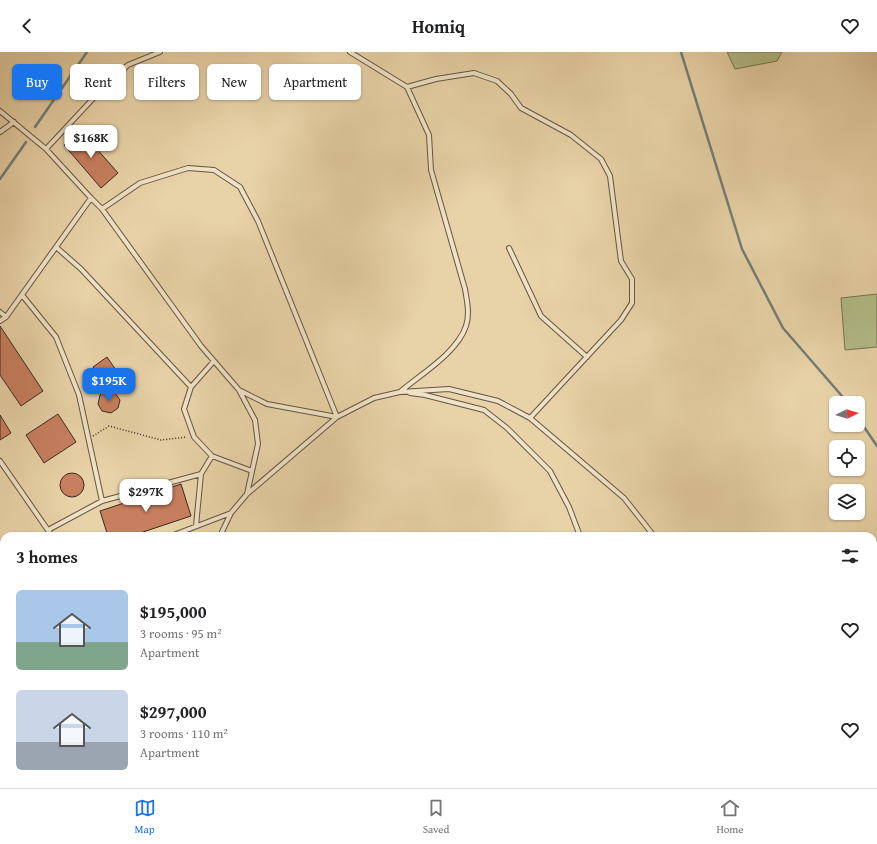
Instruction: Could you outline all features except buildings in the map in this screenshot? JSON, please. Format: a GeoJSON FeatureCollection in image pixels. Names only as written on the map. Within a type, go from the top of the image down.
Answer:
{"type":"FeatureCollection","features":[{"type":"Feature","properties":{"kind":"lane"},"geometry":{"type":"LineString","coordinates":[[46,149],[103,88],[128,65],[160,52]]}},
{"type":"Feature","properties":{"kind":"lane"},"geometry":{"type":"LineString","coordinates":[[350,52],[407,87],[429,136],[431,170],[465,289],[468,309],[466,326],[457,344],[400,392]]}},
{"type":"Feature","properties":{"kind":"lane"},"geometry":{"type":"LineString","coordinates":[[407,87],[436,79],[474,73],[498,81],[511,94],[521,108],[571,135],[601,159],[610,176],[621,260],[632,279],[632,303],[621,320],[530,418]]}},
{"type":"Feature","properties":{"kind":"lane"},"geometry":{"type":"LineString","coordinates":[[0,111],[46,149],[102,209],[201,346],[239,390],[255,420],[258,444],[246,494]]}},
{"type":"Feature","properties":{"kind":"lane"},"geometry":{"type":"LineString","coordinates":[[0,132],[14,122]]}},
{"type":"Feature","properties":{"kind":"lane"},"geometry":{"type":"LineString","coordinates":[[102,209],[140,183],[188,168],[214,170],[240,188],[258,221],[337,417]]}},
{"type":"Feature","properties":{"kind":"lane"},"geometry":{"type":"LineString","coordinates":[[0,321],[6,317],[91,198]]}},
{"type":"Feature","properties":{"kind":"lane"},"geometry":{"type":"LineString","coordinates":[[56,247],[81,269],[191,387]]}},
{"type":"Feature","properties":{"kind":"lane"},"geometry":{"type":"LineString","coordinates":[[509,248],[541,316],[587,357]]}},
{"type":"Feature","properties":{"kind":"lane"},"geometry":{"type":"LineString","coordinates":[[22,295],[56,337],[79,396],[102,501]]}},
{"type":"Feature","properties":{"kind":"lane"},"geometry":{"type":"LineString","coordinates":[[0,312],[6,317]]}},
{"type":"Feature","properties":{"kind":"lane"},"geometry":{"type":"LineString","coordinates":[[214,361],[191,387],[184,409],[194,437],[212,456],[252,471]]}},
{"type":"Feature","properties":{"kind":"lane"},"geometry":{"type":"LineString","coordinates":[[222,532],[230,513],[246,494],[337,417],[374,398],[400,392],[449,389],[498,401],[530,418],[624,498],[651,532]]}},
{"type":"Feature","properties":{"kind":"lane"},"geometry":{"type":"LineString","coordinates":[[239,390],[267,404],[337,417]]}},
{"type":"Feature","properties":{"kind":"lane"},"geometry":{"type":"LineString","coordinates":[[400,392],[425,395],[484,410],[508,428],[550,471],[569,507],[578,532]]}},
{"type":"Feature","properties":{"kind":"lane"},"geometry":{"type":"LineString","coordinates":[[196,526],[201,474],[212,456]]}},
{"type":"Feature","properties":{"kind":"lane"},"geometry":{"type":"LineString","coordinates":[[0,461],[48,530],[102,501],[201,474]]}},
{"type":"Feature","properties":{"kind":"lane"},"geometry":{"type":"LineString","coordinates":[[181,532],[230,513]]}},
{"type":"Feature","properties":{"kind":"path"},"geometry":{"type":"LineString","coordinates":[[88,439],[109,426],[161,440],[178,437],[194,437]]}},
{"type":"Feature","properties":{"kind":"green space"},"geometry":{"type":"Polygon","coordinates":[[[727,52],[782,52],[777,61],[735,69],[727,52]]]}},
{"type":"Feature","properties":{"kind":"green space"},"geometry":{"type":"Polygon","coordinates":[[[877,294],[877,347],[845,350],[841,298],[877,294]]]}},
{"type":"Feature","properties":{"kind":"waterway"},"geometry":{"type":"LineString","coordinates":[[35,127],[87,52]]}},
{"type":"Feature","properties":{"kind":"waterway"},"geometry":{"type":"LineString","coordinates":[[681,52],[742,249],[783,328],[842,396]]}},
{"type":"Feature","properties":{"kind":"waterway"},"geometry":{"type":"LineString","coordinates":[[0,179],[26,142]]}},
{"type":"Feature","properties":{"kind":"waterway"},"geometry":{"type":"LineString","coordinates":[[865,428],[877,446]]}}]}
